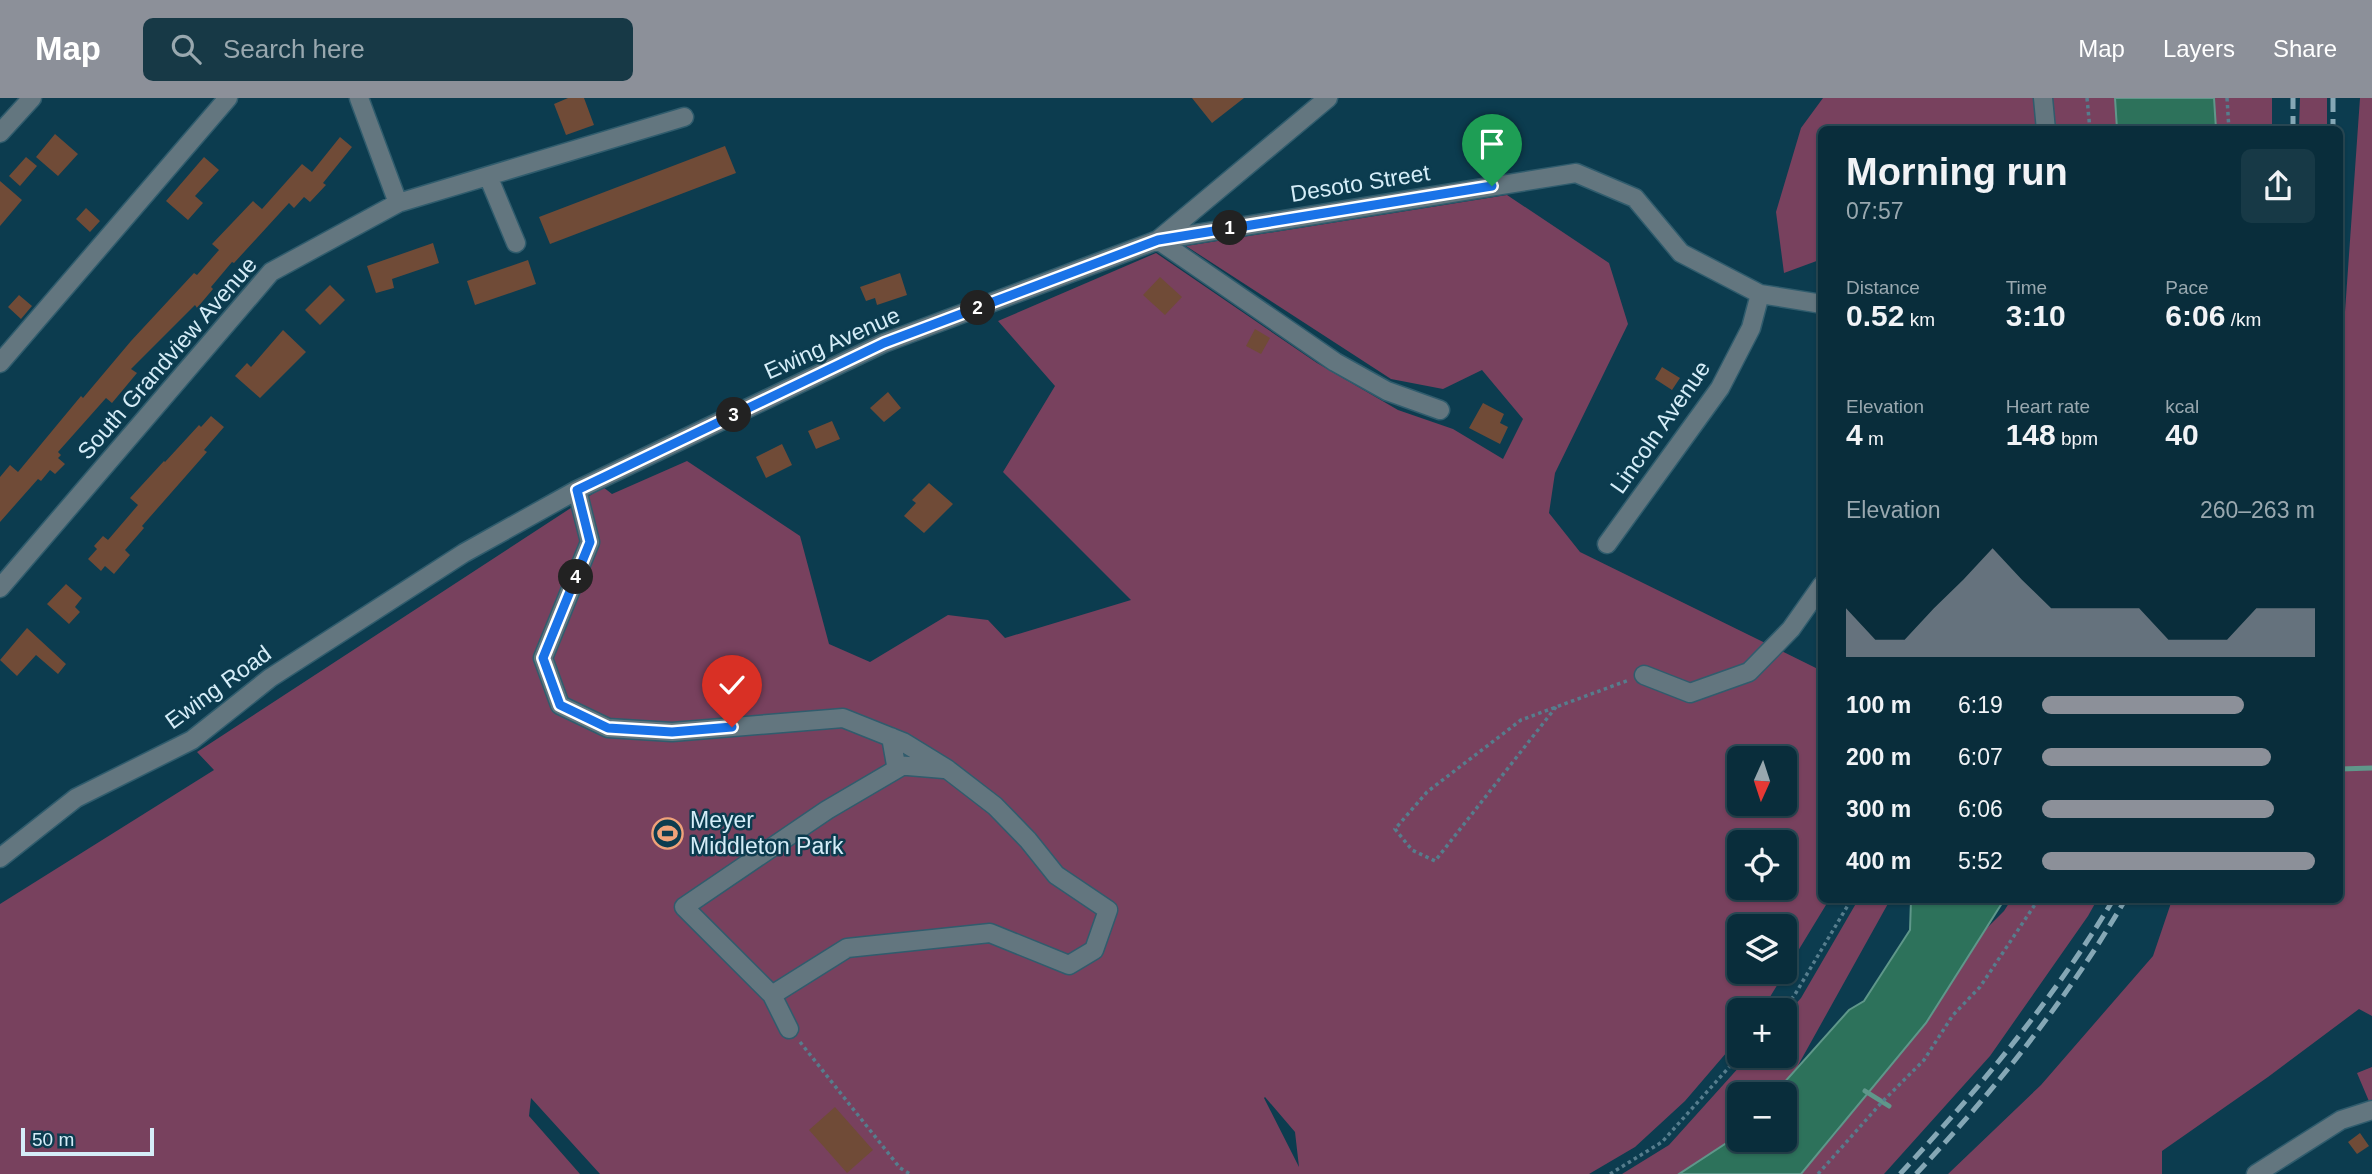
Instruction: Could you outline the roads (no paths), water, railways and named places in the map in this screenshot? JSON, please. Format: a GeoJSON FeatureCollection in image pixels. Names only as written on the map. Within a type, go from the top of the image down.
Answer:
{"type":"FeatureCollection","features":[{"type":"Feature","properties":{"kind":"street"},"geometry":{"type":"LineString","coordinates":[[0,133],[32,98]]}},
{"type":"Feature","properties":{"kind":"street"},"geometry":{"type":"LineString","coordinates":[[0,363],[228,98]]}},
{"type":"Feature","properties":{"kind":"street"},"geometry":{"type":"LineString","coordinates":[[359,98],[398,203]]}},
{"type":"Feature","properties":{"kind":"street"},"geometry":{"type":"LineString","coordinates":[[1328,98],[1158,240],[1335,362],[1387,391],[1440,410]]}},
{"type":"Feature","properties":{"kind":"street"},"geometry":{"type":"LineString","coordinates":[[2043,98],[2046,126]]}},
{"type":"Feature","properties":{"kind":"street","name":"South Grandview Avenue"},"geometry":{"type":"LineString","coordinates":[[3,578],[271,272],[398,203],[684,117]]}},
{"type":"Feature","properties":{"kind":"street","name":"Desoto Street"},"geometry":{"type":"LineString","coordinates":[[1158,240],[1576,173],[1634,198],[1681,253],[1760,294],[1818,303]]}},
{"type":"Feature","properties":{"kind":"street"},"geometry":{"type":"LineString","coordinates":[[488,176],[516,243]]}},
{"type":"Feature","properties":{"kind":"street","name":"Ewing Avenue"},"geometry":{"type":"LineString","coordinates":[[464,553],[577,490],[884,343],[1158,240]]}},
{"type":"Feature","properties":{"kind":"street","name":"Lincoln Avenue"},"geometry":{"type":"LineString","coordinates":[[1607,544],[1720,388],[1751,328],[1760,294]]}},
{"type":"Feature","properties":{"kind":"street"},"geometry":{"type":"LineString","coordinates":[[577,490],[590,542],[543,658],[560,705],[608,728],[672,732],[843,718],[891,737],[947,769],[995,806],[1028,840],[1056,875],[1108,910],[1094,950],[1069,965],[990,933],[977,934],[847,948],[772,995]]}},
{"type":"Feature","properties":{"kind":"street","name":"Ewing Road"},"geometry":{"type":"LineString","coordinates":[[0,858],[76,799],[192,740],[270,678],[464,553]]}},
{"type":"Feature","properties":{"kind":"street"},"geometry":{"type":"LineString","coordinates":[[1644,675],[1690,693],[1749,672],[1791,629],[1818,590]]}},
{"type":"Feature","properties":{"kind":"street"},"geometry":{"type":"LineString","coordinates":[[891,737],[896,765],[947,769]]}},
{"type":"Feature","properties":{"kind":"street"},"geometry":{"type":"LineString","coordinates":[[789,1029],[772,995],[684,906],[796,830],[902,765]]}},
{"type":"Feature","properties":{"kind":"street"},"geometry":{"type":"LineString","coordinates":[[2256,1174],[2341,1120],[2372,1110]]}},
{"type":"Feature","properties":{"kind":"waterway"},"geometry":{"type":"LineString","coordinates":[[2343,769],[2372,768]]}},
{"type":"Feature","properties":{"kind":"waterway"},"geometry":{"type":"LineString","coordinates":[[1865,1091],[1889,1106]]}},
{"type":"Feature","properties":{"kind":"railway"},"geometry":{"type":"LineString","coordinates":[[2293,98],[2293,126]]}},
{"type":"Feature","properties":{"kind":"railway"},"geometry":{"type":"LineString","coordinates":[[2333,98],[2333,126]]}},
{"type":"Feature","properties":{"kind":"railway"},"geometry":{"type":"LineString","coordinates":[[1900,1174],[2014,1043],[2066,973],[2111,903]]}},
{"type":"Feature","properties":{"kind":"railway"},"geometry":{"type":"LineString","coordinates":[[1916,1174],[1974,1110],[2028,1043],[2079,973],[2123,903]]}},
{"type":"Feature","properties":{"kind":"place","name":"Meyer Middleton Park"},"geometry":{"type":"Point","coordinates":[667,833]}}]}
